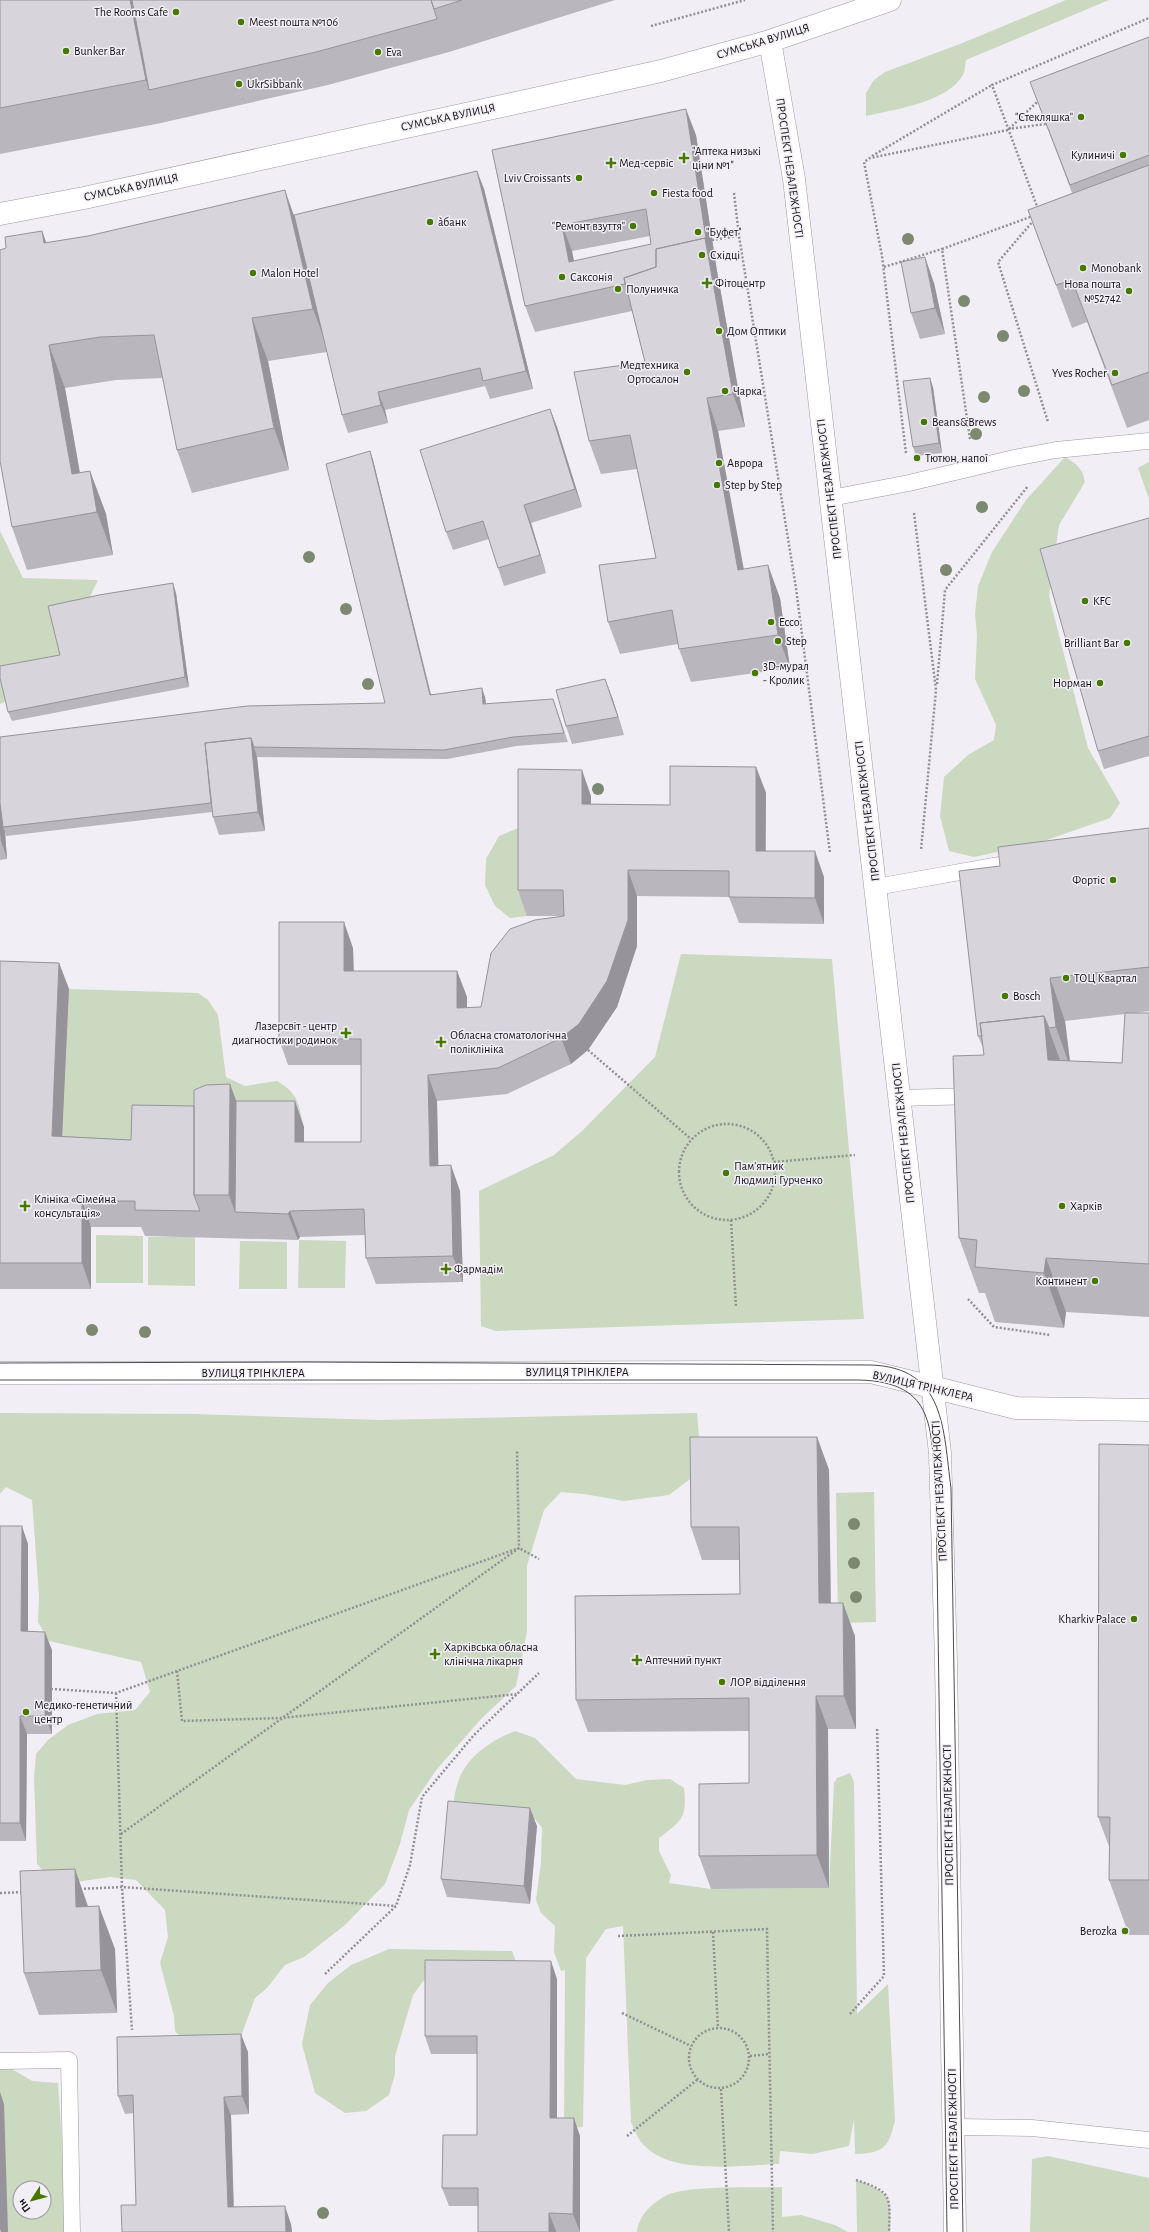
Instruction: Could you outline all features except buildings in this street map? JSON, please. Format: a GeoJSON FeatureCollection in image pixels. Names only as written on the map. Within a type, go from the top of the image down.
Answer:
{"type":"FeatureCollection","features":[{"type":"Feature","properties":{"kind":"main road","name":"СУМСЬКА ВУЛИЦЯ"},"geometry":{"type":"LineString","coordinates":[[0,214],[84,198],[661,71],[770,40],[890,0]]}},
{"type":"Feature","properties":{"kind":"main road","name":"ПРОСПЕКТ НЕЗАЛЕЖНОСТІ"},"geometry":{"type":"LineString","coordinates":[[770,40],[794,178],[940,1453],[945,1639],[952,2127],[955,2232]]}},
{"type":"Feature","properties":{"kind":"main road","name":"ВУЛИЦЯ ТРІНКЛЕРА"},"geometry":{"type":"LineString","coordinates":[[0,1373],[871,1372],[1016,1408],[1149,1410]]}},
{"type":"Feature","properties":{"kind":"lane"},"geometry":{"type":"LineString","coordinates":[[830,498],[909,483],[1014,458],[1049,452],[1149,441]]}},
{"type":"Feature","properties":{"kind":"lane"},"geometry":{"type":"LineString","coordinates":[[876,887],[1034,858]]}},
{"type":"Feature","properties":{"kind":"lane"},"geometry":{"type":"LineString","coordinates":[[899,1098],[991,1095]]}},
{"type":"Feature","properties":{"kind":"lane"},"geometry":{"type":"LineString","coordinates":[[0,2061],[69,2060],[72,2232]]}},
{"type":"Feature","properties":{"kind":"lane"},"geometry":{"type":"LineString","coordinates":[[952,2127],[1032,2128],[1149,2140]]}},
{"type":"Feature","properties":{"kind":"path"},"geometry":{"type":"LineString","coordinates":[[651,26],[745,0]]}},
{"type":"Feature","properties":{"kind":"path"},"geometry":{"type":"LineString","coordinates":[[918,880],[936,690],[918,535],[909,483],[884,267],[864,162],[992,85],[1149,18]]}},
{"type":"Feature","properties":{"kind":"path"},"geometry":{"type":"LineString","coordinates":[[884,267],[942,249],[1040,213],[992,85]]}},
{"type":"Feature","properties":{"kind":"path"},"geometry":{"type":"LineString","coordinates":[[1008,130],[1038,102]]}},
{"type":"Feature","properties":{"kind":"path"},"geometry":{"type":"LineString","coordinates":[[870,158],[1008,130],[1046,124]]}},
{"type":"Feature","properties":{"kind":"path"},"geometry":{"type":"LineString","coordinates":[[734,193],[739,236],[796,588],[830,853]]}},
{"type":"Feature","properties":{"kind":"path"},"geometry":{"type":"LineString","coordinates":[[712,240],[739,236]]}},
{"type":"Feature","properties":{"kind":"path"},"geometry":{"type":"LineString","coordinates":[[942,249],[970,444]]}},
{"type":"Feature","properties":{"kind":"path"},"geometry":{"type":"LineString","coordinates":[[588,1050],[691,1139]]}},
{"type":"Feature","properties":{"kind":"path"},"geometry":{"type":"LineString","coordinates":[[732,1124],[746,1128],[759,1136],[769,1147],[774,1162],[775,1178],[770,1194],[764,1202],[747,1216],[731,1220],[715,1219],[700,1212],[688,1201],[683,1191],[678,1170],[682,1154],[691,1139],[709,1127],[732,1124]]}},
{"type":"Feature","properties":{"kind":"path"},"geometry":{"type":"LineString","coordinates":[[774,1162],[855,1155]]}},
{"type":"Feature","properties":{"kind":"path"},"geometry":{"type":"LineString","coordinates":[[731,1220],[736,1307]]}},
{"type":"Feature","properties":{"kind":"path"},"geometry":{"type":"LineString","coordinates":[[968,1299],[994,1327],[1050,1335]]}},
{"type":"Feature","properties":{"kind":"path"},"geometry":{"type":"LineString","coordinates":[[517,1450],[519,1548]]}},
{"type":"Feature","properties":{"kind":"path"},"geometry":{"type":"LineString","coordinates":[[121,1834],[280,1718],[519,1548]]}},
{"type":"Feature","properties":{"kind":"path"},"geometry":{"type":"LineString","coordinates":[[51,1689],[116,1693],[519,1548],[539,1559]]}},
{"type":"Feature","properties":{"kind":"path"},"geometry":{"type":"LineString","coordinates":[[177,1671],[182,1721],[280,1718],[518,1694]]}},
{"type":"Feature","properties":{"kind":"path"},"geometry":{"type":"LineString","coordinates":[[324,1974],[396,1906],[410,1865],[422,1797],[474,1735],[539,1673]]}},
{"type":"Feature","properties":{"kind":"path"},"geometry":{"type":"LineString","coordinates":[[116,1693],[122,1887],[132,2030]]}},
{"type":"Feature","properties":{"kind":"path"},"geometry":{"type":"LineString","coordinates":[[850,2014],[884,1976],[877,1727]]}},
{"type":"Feature","properties":{"kind":"path"},"geometry":{"type":"LineString","coordinates":[[76,1889],[122,1887],[396,1906]]}},
{"type":"Feature","properties":{"kind":"path"},"geometry":{"type":"LineString","coordinates":[[0,1893],[30,1892]]}},
{"type":"Feature","properties":{"kind":"path"},"geometry":{"type":"LineString","coordinates":[[618,1936],[767,1929],[773,2232]]}},
{"type":"Feature","properties":{"kind":"path"},"geometry":{"type":"LineString","coordinates":[[713,1932],[718,2028]]}},
{"type":"Feature","properties":{"kind":"path"},"geometry":{"type":"LineString","coordinates":[[622,2013],[691,2046]]}},
{"type":"Feature","properties":{"kind":"path"},"geometry":{"type":"LineString","coordinates":[[718,2028],[734,2031],[742,2038],[747,2046],[750,2056],[749,2066],[741,2079],[729,2088],[721,2089],[709,2087],[698,2079],[690,2066],[691,2046],[704,2032],[718,2028]]}},
{"type":"Feature","properties":{"kind":"path"},"geometry":{"type":"LineString","coordinates":[[750,2056],[769,2054]]}},
{"type":"Feature","properties":{"kind":"path"},"geometry":{"type":"LineString","coordinates":[[627,2136],[698,2079]]}},
{"type":"Feature","properties":{"kind":"path"},"geometry":{"type":"LineString","coordinates":[[721,2089],[729,2232]]}},
{"type":"Feature","properties":{"kind":"path"},"geometry":{"type":"LineString","coordinates":[[856,2180],[879,2188],[887,2196],[890,2212],[889,2232]]}},
{"type":"Feature","properties":{"kind":"green space"},"geometry":{"type":"Polygon","coordinates":[[[1066,0],[1109,0],[966,60],[963,75],[956,84],[933,98],[905,108],[866,116],[866,93],[874,80],[885,72],[960,44],[1066,0]]]}},
{"type":"Feature","properties":{"kind":"green space"},"geometry":{"type":"Polygon","coordinates":[[[1065,457],[1079,467],[1085,482],[1059,525],[1049,596],[1088,748],[1120,803],[1110,818],[1038,843],[974,857],[949,851],[940,816],[944,777],[968,755],[994,740],[996,725],[975,679],[977,635],[975,614],[978,586],[992,552],[1026,500],[1065,457]]]}},
{"type":"Feature","properties":{"kind":"green space"},"geometry":{"type":"Polygon","coordinates":[[[1149,462],[1149,499],[1138,468],[1149,462]]]}},
{"type":"Feature","properties":{"kind":"green space"},"geometry":{"type":"Polygon","coordinates":[[[0,531],[23,578],[98,580],[76,626],[42,685],[0,704],[0,531]]]}},
{"type":"Feature","properties":{"kind":"green space"},"geometry":{"type":"Polygon","coordinates":[[[528,824],[527,916],[510,918],[495,906],[485,885],[486,859],[499,836],[528,824]]]}},
{"type":"Feature","properties":{"kind":"green space"},"geometry":{"type":"Polygon","coordinates":[[[681,954],[832,959],[864,1319],[496,1331],[481,1326],[479,1191],[554,1155],[582,1131],[655,1057],[681,954]]]}},
{"type":"Feature","properties":{"kind":"green space"},"geometry":{"type":"Polygon","coordinates":[[[69,989],[198,993],[208,1000],[218,1015],[226,1077],[245,1086],[277,1081],[290,1090],[294,1095],[299,1105],[304,1127],[233,1121],[140,1166],[61,1162],[69,989]]]}},
{"type":"Feature","properties":{"kind":"green space"},"geometry":{"type":"Polygon","coordinates":[[[96,1235],[143,1236],[143,1283],[96,1283],[96,1235]]]}},
{"type":"Feature","properties":{"kind":"green space"},"geometry":{"type":"Polygon","coordinates":[[[148,1237],[195,1237],[195,1286],[148,1285],[148,1237]]]}},
{"type":"Feature","properties":{"kind":"green space"},"geometry":{"type":"Polygon","coordinates":[[[299,1240],[346,1241],[345,1288],[298,1288],[299,1240]]]}},
{"type":"Feature","properties":{"kind":"green space"},"geometry":{"type":"Polygon","coordinates":[[[240,1241],[287,1242],[287,1289],[239,1289],[240,1241]]]}},
{"type":"Feature","properties":{"kind":"green space"},"geometry":{"type":"Polygon","coordinates":[[[0,1413],[194,1414],[380,1420],[697,1413],[702,1470],[669,1495],[624,1501],[584,1494],[561,1492],[544,1510],[527,1566],[527,1631],[516,1686],[482,1718],[437,1769],[409,1810],[400,1844],[385,1884],[345,1925],[304,1957],[285,1965],[267,1988],[255,1998],[240,2039],[191,2048],[175,2031],[174,2016],[160,1963],[168,1937],[165,1910],[136,1880],[110,1877],[55,1885],[37,1864],[34,1778],[36,1754],[48,1740],[68,1725],[97,1714],[135,1710],[150,1692],[141,1662],[49,1641],[38,1622],[39,1596],[32,1500],[6,1487],[0,1494],[0,1413]]]}},
{"type":"Feature","properties":{"kind":"green space"},"geometry":{"type":"Polygon","coordinates":[[[874,1492],[876,1622],[838,1623],[836,1493],[874,1492]]]}},
{"type":"Feature","properties":{"kind":"green space"},"geometry":{"type":"Polygon","coordinates":[[[515,1731],[535,1738],[576,1779],[625,1785],[647,1780],[670,1779],[684,1788],[685,1806],[683,1813],[678,1822],[659,1838],[659,1851],[671,1875],[669,1883],[711,1889],[829,1888],[834,1783],[837,1778],[850,1773],[854,1782],[857,2014],[888,1984],[895,2121],[890,2137],[883,2147],[872,2152],[855,2154],[854,2119],[849,2146],[812,2154],[780,2151],[779,2164],[728,2166],[691,2165],[675,2162],[659,2156],[644,2146],[639,2140],[631,2122],[623,1926],[606,1929],[586,1958],[583,2127],[564,2128],[565,1970],[561,1971],[554,1952],[555,1926],[541,1913],[536,1900],[541,1862],[542,1828],[535,1819],[512,1814],[453,1807],[457,1785],[462,1773],[473,1757],[489,1744],[515,1731]]]}},
{"type":"Feature","properties":{"kind":"green space"},"geometry":{"type":"Polygon","coordinates":[[[389,1949],[512,1951],[516,1962],[427,1976],[413,1995],[395,2056],[395,2074],[389,2095],[366,2111],[345,2113],[315,2093],[302,2044],[310,2005],[328,1983],[351,1965],[389,1949]]]}},
{"type":"Feature","properties":{"kind":"green space"},"geometry":{"type":"Polygon","coordinates":[[[0,2066],[7,2066],[32,2081],[58,2083],[63,2157],[65,2232],[0,2232],[0,2066]]]}},
{"type":"Feature","properties":{"kind":"green space"},"geometry":{"type":"Polygon","coordinates":[[[1048,2156],[1149,2178],[1149,2232],[1030,2232],[1032,2159],[1048,2156]]]}},
{"type":"Feature","properties":{"kind":"green space"},"geometry":{"type":"Polygon","coordinates":[[[856,2180],[876,2188],[886,2197],[890,2210],[890,2232],[857,2232],[856,2180]]]}},
{"type":"Feature","properties":{"kind":"green space"},"geometry":{"type":"Polygon","coordinates":[[[782,2187],[782,2217],[801,2215],[835,2225],[848,2232],[637,2232],[640,2220],[647,2210],[667,2195],[707,2188],[782,2187]]]}},
{"type":"Feature","properties":{"kind":"tram line"},"geometry":{"type":"LineString","coordinates":[[0,1363],[306,1362],[870,1365],[895,1368],[914,1377],[927,1390],[936,1406],[942,1424],[946,1445],[951,1488],[963,2232]]}},
{"type":"Feature","properties":{"kind":"tram line"},"geometry":{"type":"LineString","coordinates":[[0,1380],[859,1380],[885,1383],[904,1390],[916,1400],[925,1414],[930,1431],[933,1449],[936,1493],[947,2232]]}},
{"type":"Feature","properties":{"kind":"place","name":"The Rooms Cafe"},"geometry":{"type":"Point","coordinates":[176,12]}},
{"type":"Feature","properties":{"kind":"place","name":"Meest пошта №106"},"geometry":{"type":"Point","coordinates":[241,22]}},
{"type":"Feature","properties":{"kind":"place","name":"Bunker Bar"},"geometry":{"type":"Point","coordinates":[66,51]}},
{"type":"Feature","properties":{"kind":"place","name":"Eva"},"geometry":{"type":"Point","coordinates":[378,52]}},
{"type":"Feature","properties":{"kind":"place","name":"UkrSibbank"},"geometry":{"type":"Point","coordinates":[239,84]}},
{"type":"Feature","properties":{"kind":"place","name":"\"Стекляшка\""},"geometry":{"type":"Point","coordinates":[1081,117]}},
{"type":"Feature","properties":{"kind":"place","name":"Кулиничі"},"geometry":{"type":"Point","coordinates":[1123,155]}},
{"type":"Feature","properties":{"kind":"place","name":"\"Аптека низькі ціни №1\""},"geometry":{"type":"Point","coordinates":[684,158]}},
{"type":"Feature","properties":{"kind":"place","name":"Мед-сервіс"},"geometry":{"type":"Point","coordinates":[611,163]}},
{"type":"Feature","properties":{"kind":"place","name":"Lviv Croissants"},"geometry":{"type":"Point","coordinates":[579,178]}},
{"type":"Feature","properties":{"kind":"place","name":"Fiesta food"},"geometry":{"type":"Point","coordinates":[654,193]}},
{"type":"Feature","properties":{"kind":"place","name":"а̀банк"},"geometry":{"type":"Point","coordinates":[430,222]}},
{"type":"Feature","properties":{"kind":"place","name":"\"Ремонт взуття\""},"geometry":{"type":"Point","coordinates":[633,226]}},
{"type":"Feature","properties":{"kind":"place","name":"\"Буфет\""},"geometry":{"type":"Point","coordinates":[698,232]}},
{"type":"Feature","properties":{"kind":"place","name":"Східці"},"geometry":{"type":"Point","coordinates":[702,255]}},
{"type":"Feature","properties":{"kind":"place","name":"Monobank"},"geometry":{"type":"Point","coordinates":[1083,268]}},
{"type":"Feature","properties":{"kind":"place","name":"Malon Hotel"},"geometry":{"type":"Point","coordinates":[253,273]}},
{"type":"Feature","properties":{"kind":"place","name":"Саксонія"},"geometry":{"type":"Point","coordinates":[562,277]}},
{"type":"Feature","properties":{"kind":"place","name":"Фітоцентр"},"geometry":{"type":"Point","coordinates":[707,283]}},
{"type":"Feature","properties":{"kind":"place","name":"Полуничка"},"geometry":{"type":"Point","coordinates":[618,289]}},
{"type":"Feature","properties":{"kind":"place","name":"Нова пошта №52742"},"geometry":{"type":"Point","coordinates":[1129,291]}},
{"type":"Feature","properties":{"kind":"place","name":"Дом Оптики"},"geometry":{"type":"Point","coordinates":[719,331]}},
{"type":"Feature","properties":{"kind":"place","name":"Медтехника Ортосалон"},"geometry":{"type":"Point","coordinates":[687,372]}},
{"type":"Feature","properties":{"kind":"place","name":"Yves Rocher"},"geometry":{"type":"Point","coordinates":[1115,373]}},
{"type":"Feature","properties":{"kind":"place","name":"Чарка"},"geometry":{"type":"Point","coordinates":[725,391]}},
{"type":"Feature","properties":{"kind":"place","name":"Beans&Brews"},"geometry":{"type":"Point","coordinates":[924,422]}},
{"type":"Feature","properties":{"kind":"place","name":"Тютюн, напої"},"geometry":{"type":"Point","coordinates":[917,458]}},
{"type":"Feature","properties":{"kind":"place","name":"Аврора"},"geometry":{"type":"Point","coordinates":[719,463]}},
{"type":"Feature","properties":{"kind":"place","name":"Step by Step"},"geometry":{"type":"Point","coordinates":[717,485]}},
{"type":"Feature","properties":{"kind":"place","name":"KFC"},"geometry":{"type":"Point","coordinates":[1085,601]}},
{"type":"Feature","properties":{"kind":"place","name":"Ecco"},"geometry":{"type":"Point","coordinates":[771,622]}},
{"type":"Feature","properties":{"kind":"place","name":"Step"},"geometry":{"type":"Point","coordinates":[778,641]}},
{"type":"Feature","properties":{"kind":"place","name":"Brilliant Bar"},"geometry":{"type":"Point","coordinates":[1127,643]}},
{"type":"Feature","properties":{"kind":"place","name":"3D-мурал - Кролик"},"geometry":{"type":"Point","coordinates":[755,673]}},
{"type":"Feature","properties":{"kind":"place","name":"Норман"},"geometry":{"type":"Point","coordinates":[1100,683]}},
{"type":"Feature","properties":{"kind":"place","name":"Фортiс"},"geometry":{"type":"Point","coordinates":[1113,880]}},
{"type":"Feature","properties":{"kind":"place","name":"ТОЦ Квартал"},"geometry":{"type":"Point","coordinates":[1066,978]}},
{"type":"Feature","properties":{"kind":"place","name":"Bosch"},"geometry":{"type":"Point","coordinates":[1005,996]}},
{"type":"Feature","properties":{"kind":"place","name":"Лазерсвіт - центр диагностики родинок"},"geometry":{"type":"Point","coordinates":[346,1033]}},
{"type":"Feature","properties":{"kind":"place","name":"Обласна стоматологічна поліклініка"},"geometry":{"type":"Point","coordinates":[441,1042]}},
{"type":"Feature","properties":{"kind":"place","name":"Пам'ятник Людмилі Гурченко"},"geometry":{"type":"Point","coordinates":[726,1173]}},
{"type":"Feature","properties":{"kind":"place","name":"Клініка «Сімейна консультація»"},"geometry":{"type":"Point","coordinates":[25,1206]}},
{"type":"Feature","properties":{"kind":"place","name":"Харків"},"geometry":{"type":"Point","coordinates":[1062,1206]}},
{"type":"Feature","properties":{"kind":"place","name":"Фармадім"},"geometry":{"type":"Point","coordinates":[446,1269]}},
{"type":"Feature","properties":{"kind":"place","name":"Континент"},"geometry":{"type":"Point","coordinates":[1095,1281]}},
{"type":"Feature","properties":{"kind":"place","name":"Kharkiv Palace"},"geometry":{"type":"Point","coordinates":[1134,1619]}},
{"type":"Feature","properties":{"kind":"place","name":"Харківська обласна клінічна лікарня"},"geometry":{"type":"Point","coordinates":[435,1654]}},
{"type":"Feature","properties":{"kind":"place","name":"Аптечний пункт"},"geometry":{"type":"Point","coordinates":[637,1660]}},
{"type":"Feature","properties":{"kind":"place","name":"ЛОР відділення"},"geometry":{"type":"Point","coordinates":[722,1682]}},
{"type":"Feature","properties":{"kind":"place","name":"Медико-генетичний центр"},"geometry":{"type":"Point","coordinates":[26,1712]}},
{"type":"Feature","properties":{"kind":"place","name":"Berozka"},"geometry":{"type":"Point","coordinates":[1125,1931]}}]}
